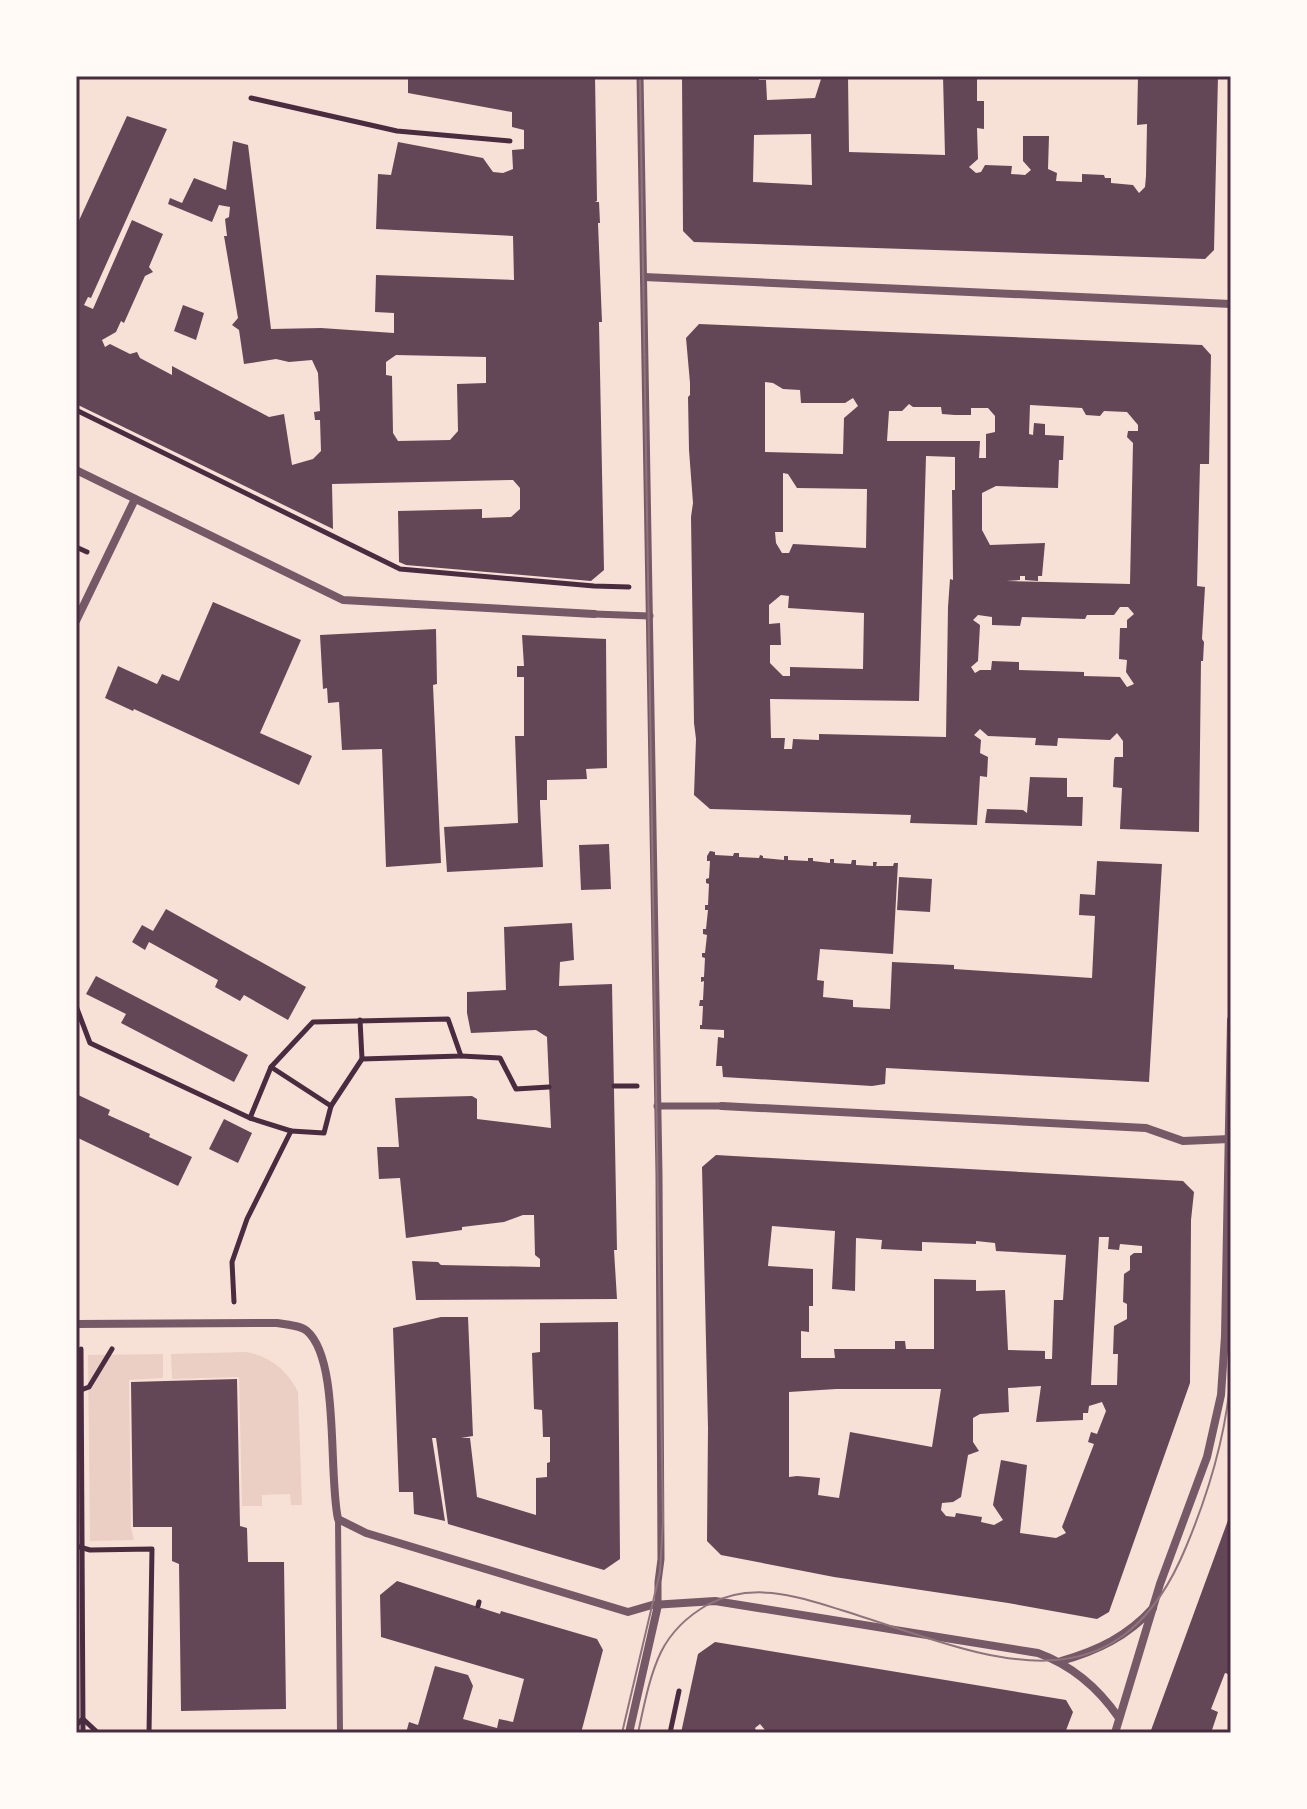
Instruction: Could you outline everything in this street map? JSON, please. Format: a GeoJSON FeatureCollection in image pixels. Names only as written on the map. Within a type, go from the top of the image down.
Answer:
{"type":"FeatureCollection","features":[{"type":"Feature","properties":{"kind":"street"},"geometry":{"type":"LineString","coordinates":[[629,1733],[658,1605],[661,1528],[650,587],[640,76]]}},
{"type":"Feature","properties":{"kind":"street"},"geometry":{"type":"LineString","coordinates":[[644,277],[1231,304]]}},
{"type":"Feature","properties":{"kind":"street"},"geometry":{"type":"LineString","coordinates":[[76,470],[343,600],[650,616]]}},
{"type":"Feature","properties":{"kind":"street"},"geometry":{"type":"LineString","coordinates":[[76,621],[135,499]]}},
{"type":"Feature","properties":{"kind":"street"},"geometry":{"type":"LineString","coordinates":[[1115,1733],[1160,1584],[1207,1457],[1221,1395],[1225,1336],[1231,1020]]}},
{"type":"Feature","properties":{"kind":"street"},"geometry":{"type":"LineString","coordinates":[[657,1106],[722,1106],[1146,1128],[1183,1141],[1230,1139]]}},
{"type":"Feature","properties":{"kind":"street"},"geometry":{"type":"LineString","coordinates":[[76,1324],[277,1323],[305,1328],[317,1343],[326,1365],[332,1480],[338,1519],[380,1538],[628,1612],[658,1605],[715,1601],[1038,1653],[1061,1661],[1097,1690],[1119,1718]]}},
{"type":"Feature","properties":{"kind":"street"},"geometry":{"type":"LineString","coordinates":[[1061,1661],[1102,1647],[1135,1625],[1156,1604]]}},
{"type":"Feature","properties":{"kind":"lane"},"geometry":{"type":"LineString","coordinates":[[338,1519],[340,1733]]}},
{"type":"Feature","properties":{"kind":"path"},"geometry":{"type":"LineString","coordinates":[[251,98],[397,131],[510,141]]}},
{"type":"Feature","properties":{"kind":"path"},"geometry":{"type":"LineString","coordinates":[[76,410],[400,569],[594,586],[650,587]]}},
{"type":"Feature","properties":{"kind":"path"},"geometry":{"type":"LineString","coordinates":[[76,1006],[90,1043],[250,1118],[291,1131],[324,1133],[331,1106],[362,1059],[360,1020]]}},
{"type":"Feature","properties":{"kind":"path"},"geometry":{"type":"LineString","coordinates":[[250,1118],[271,1067],[313,1022],[448,1019],[461,1056]]}},
{"type":"Feature","properties":{"kind":"path"},"geometry":{"type":"LineString","coordinates":[[362,1059],[500,1058],[516,1089],[549,1087]]}},
{"type":"Feature","properties":{"kind":"path"},"geometry":{"type":"LineString","coordinates":[[271,1067],[331,1106]]}},
{"type":"Feature","properties":{"kind":"path"},"geometry":{"type":"LineString","coordinates":[[235,1324],[232,1262],[247,1219],[291,1131]]}},
{"type":"Feature","properties":{"kind":"path"},"geometry":{"type":"LineString","coordinates":[[81,1349],[79,1546],[83,1733]]}},
{"type":"Feature","properties":{"kind":"path"},"geometry":{"type":"LineString","coordinates":[[81,1390],[89,1387],[112,1349]]}},
{"type":"Feature","properties":{"kind":"path"},"geometry":{"type":"LineString","coordinates":[[76,1383],[81,1390]]}},
{"type":"Feature","properties":{"kind":"path"},"geometry":{"type":"LineString","coordinates":[[79,1546],[90,1550],[152,1549],[149,1733]]}},
{"type":"Feature","properties":{"kind":"path"},"geometry":{"type":"LineString","coordinates":[[670,1733],[679,1691]]}},
{"type":"Feature","properties":{"kind":"path"},"geometry":{"type":"LineString","coordinates":[[76,1725],[83,1719]]}},
{"type":"Feature","properties":{"kind":"path"},"geometry":{"type":"LineString","coordinates":[[83,1719],[98,1733]]}},
{"type":"Feature","properties":{"kind":"shaded area"},"geometry":{"type":"Polygon","coordinates":[[[246,1352],[263,1357],[277,1366],[289,1377],[298,1392],[302,1505],[291,1505],[290,1494],[262,1495],[262,1506],[242,1506],[239,1377],[172,1379],[171,1354],[246,1352]]]}},
{"type":"Feature","properties":{"kind":"shaded area"},"geometry":{"type":"Polygon","coordinates":[[[163,1354],[163,1378],[129,1380],[131,1527],[134,1540],[90,1541],[88,1355],[163,1354]]]}},
{"type":"Feature","properties":{"kind":"building"},"geometry":{"type":"Polygon","coordinates":[[[408,76],[595,76],[595,202],[599,202],[602,322],[599,322],[604,570],[591,581],[399,562],[398,511],[482,509],[482,518],[511,517],[520,509],[520,488],[513,480],[332,484],[333,529],[76,404],[76,227],[127,116],[167,129],[91,298],[88,297],[84,305],[93,309],[132,220],[163,234],[149,267],[153,272],[145,276],[124,323],[121,321],[116,332],[102,340],[105,347],[110,344],[130,354],[137,352],[140,358],[172,375],[172,366],[269,417],[284,414],[292,465],[313,459],[321,451],[320,420],[315,420],[314,412],[320,411],[318,373],[312,360],[289,362],[276,359],[244,364],[239,330],[232,325],[238,318],[224,236],[227,236],[225,219],[229,217],[230,207],[219,205],[212,222],[168,204],[170,198],[182,203],[194,178],[226,190],[233,141],[248,145],[271,329],[321,328],[394,333],[394,313],[375,312],[376,275],[514,280],[513,236],[376,229],[378,174],[391,175],[398,142],[483,158],[493,172],[503,173],[513,169],[512,150],[524,149],[524,130],[512,127],[512,112],[408,93],[408,76]],[[396,355],[386,362],[386,375],[392,376],[393,433],[398,441],[450,440],[458,431],[457,384],[486,383],[486,357],[396,355]]]}},
{"type":"Feature","properties":{"kind":"building"},"geometry":{"type":"Polygon","coordinates":[[[682,76],[759,76],[759,80],[766,80],[767,100],[815,98],[822,76],[848,76],[849,152],[945,155],[943,76],[977,76],[977,101],[984,101],[984,129],[977,128],[978,159],[969,167],[976,173],[981,172],[985,165],[1012,166],[1011,174],[1025,175],[1031,170],[1023,161],[1023,136],[1049,136],[1048,169],[1057,173],[1056,181],[1082,182],[1082,174],[1104,175],[1111,178],[1111,183],[1133,185],[1139,193],[1145,187],[1147,124],[1137,125],[1138,76],[1218,76],[1214,250],[1205,259],[694,242],[683,231],[682,76]],[[811,134],[754,135],[753,182],[812,185],[811,134]]]}},
{"type":"Feature","properties":{"kind":"building"},"geometry":{"type":"Polygon","coordinates":[[[183,305],[204,313],[196,340],[174,331],[183,305]]]}},
{"type":"Feature","properties":{"kind":"building"},"geometry":{"type":"Polygon","coordinates":[[[699,324],[1202,345],[1211,355],[1209,464],[1200,464],[1197,586],[1205,587],[1199,832],[1120,829],[1122,788],[1113,787],[1114,760],[1115,757],[1123,757],[1123,741],[1117,733],[1110,740],[1058,738],[1057,746],[1035,745],[1036,738],[988,736],[980,729],[974,735],[981,740],[980,753],[988,757],[987,777],[980,776],[977,825],[910,823],[911,815],[710,809],[694,795],[693,503],[686,338],[699,324]],[[765,382],[765,452],[843,454],[844,418],[858,406],[853,398],[845,403],[801,403],[800,390],[783,389],[765,382]],[[909,404],[902,411],[889,411],[887,441],[980,441],[979,458],[986,458],[986,434],[995,432],[995,416],[988,408],[971,408],[971,415],[942,414],[941,407],[913,407],[909,404]],[[1030,405],[1029,434],[1033,435],[1034,423],[1045,424],[1045,435],[1064,436],[1058,488],[996,486],[982,493],[982,530],[990,545],[1045,543],[1042,576],[1038,576],[1038,581],[1025,580],[1025,576],[1020,576],[1020,580],[1006,581],[1130,584],[1133,443],[1127,437],[1128,431],[1138,431],[1138,425],[1127,412],[1104,411],[1100,416],[1086,415],[1082,408],[1030,405]],[[926,456],[919,701],[770,699],[771,738],[785,738],[784,749],[792,749],[793,739],[819,740],[819,734],[946,737],[955,457],[926,456]],[[783,473],[783,532],[775,532],[776,543],[782,553],[789,553],[793,544],[866,548],[867,489],[797,488],[788,474],[783,473]],[[781,595],[769,605],[769,624],[780,623],[781,645],[770,645],[770,663],[783,676],[790,676],[790,667],[863,669],[864,613],[788,608],[789,596],[781,595]],[[1120,607],[1114,615],[1087,615],[1085,619],[1022,617],[1020,626],[992,625],[992,617],[978,615],[973,620],[980,625],[978,661],[971,667],[975,673],[991,670],[992,661],[1019,662],[1019,670],[1084,672],[1084,676],[1120,677],[1127,687],[1134,684],[1126,672],[1127,660],[1119,659],[1120,628],[1127,628],[1127,620],[1134,614],[1128,607],[1120,607]]]}},
{"type":"Feature","properties":{"kind":"building"},"geometry":{"type":"Polygon","coordinates":[[[213,602],[301,640],[260,733],[312,756],[299,785],[105,698],[118,666],[157,684],[162,674],[179,681],[213,602]]]}},
{"type":"Feature","properties":{"kind":"building"},"geometry":{"type":"Polygon","coordinates":[[[436,629],[437,684],[433,685],[441,863],[386,867],[382,749],[342,750],[339,702],[328,703],[327,688],[323,689],[320,635],[436,629]]]}},
{"type":"Feature","properties":{"kind":"building"},"geometry":{"type":"Polygon","coordinates":[[[522,635],[606,639],[607,768],[586,769],[587,779],[547,780],[547,800],[540,800],[543,867],[447,872],[444,827],[518,823],[515,736],[524,736],[524,677],[517,677],[517,666],[524,666],[522,635]]]}},
{"type":"Feature","properties":{"kind":"building"},"geometry":{"type":"Polygon","coordinates":[[[1030,777],[1067,778],[1067,797],[1083,797],[1082,826],[985,823],[987,809],[1023,810],[1027,813],[1030,777]]]}},
{"type":"Feature","properties":{"kind":"building"},"geometry":{"type":"Polygon","coordinates":[[[609,844],[611,889],[581,890],[579,845],[609,844]]]}},
{"type":"Feature","properties":{"kind":"building"},"geometry":{"type":"Polygon","coordinates":[[[710,851],[715,855],[733,856],[739,853],[739,857],[759,858],[760,855],[784,860],[784,856],[788,856],[788,860],[808,861],[808,858],[813,858],[813,861],[830,863],[830,859],[834,859],[834,863],[851,864],[852,860],[856,860],[856,865],[873,866],[873,862],[877,862],[876,866],[893,866],[898,863],[893,954],[820,949],[817,980],[824,981],[823,997],[853,1000],[853,1007],[890,1009],[892,962],[1092,978],[1095,916],[1079,915],[1080,894],[1095,895],[1097,861],[1162,864],[1149,1082],[886,1068],[885,1084],[872,1086],[723,1077],[722,1066],[716,1066],[718,1037],[724,1038],[724,1030],[700,1029],[703,1006],[699,1006],[700,1000],[703,1000],[704,981],[701,982],[701,977],[704,977],[705,958],[702,953],[705,953],[707,935],[703,934],[703,929],[706,929],[708,910],[705,910],[709,884],[706,879],[709,878],[710,861],[707,861],[707,856],[710,851]]]}},
{"type":"Feature","properties":{"kind":"building"},"geometry":{"type":"Polygon","coordinates":[[[899,877],[932,879],[930,912],[897,910],[899,877]]]}},
{"type":"Feature","properties":{"kind":"building"},"geometry":{"type":"Polygon","coordinates":[[[166,909],[306,987],[288,1020],[244,995],[240,1001],[215,987],[218,980],[149,942],[145,950],[132,942],[142,925],[153,931],[166,909]]]}},
{"type":"Feature","properties":{"kind":"building"},"geometry":{"type":"Polygon","coordinates":[[[572,923],[574,960],[560,962],[559,986],[612,984],[617,1299],[416,1300],[412,1261],[438,1262],[441,1265],[540,1267],[540,1259],[535,1255],[534,1215],[406,1238],[400,1178],[379,1179],[377,1147],[399,1147],[395,1098],[472,1096],[477,1099],[477,1119],[551,1128],[547,1037],[536,1030],[471,1033],[467,992],[506,990],[504,927],[572,923]]]}},
{"type":"Feature","properties":{"kind":"building"},"geometry":{"type":"Polygon","coordinates":[[[96,976],[248,1055],[234,1082],[121,1023],[126,1014],[86,994],[96,976]]]}},
{"type":"Feature","properties":{"kind":"building"},"geometry":{"type":"Polygon","coordinates":[[[76,1094],[110,1110],[108,1115],[192,1157],[178,1186],[76,1137],[76,1094]]]}},
{"type":"Feature","properties":{"kind":"building"},"geometry":{"type":"Polygon","coordinates":[[[224,1119],[252,1133],[238,1163],[209,1149],[224,1119]]]}},
{"type":"Feature","properties":{"kind":"building"},"geometry":{"type":"Polygon","coordinates":[[[716,1155],[1183,1181],[1194,1192],[1191,1220],[1190,1383],[1109,1612],[1097,1619],[834,1577],[721,1555],[707,1541],[708,1428],[702,1167],[716,1155]],[[772,1226],[768,1266],[813,1269],[813,1306],[809,1306],[809,1332],[801,1331],[801,1358],[835,1358],[834,1349],[895,1349],[895,1341],[905,1341],[906,1349],[934,1349],[934,1279],[976,1280],[976,1291],[1005,1290],[1008,1350],[1045,1351],[1045,1359],[1052,1359],[1054,1300],[1063,1300],[1066,1255],[996,1251],[995,1243],[976,1241],[976,1244],[922,1242],[922,1251],[881,1249],[882,1240],[856,1238],[855,1291],[832,1289],[835,1231],[772,1226]],[[1099,1237],[1091,1385],[1117,1385],[1118,1354],[1113,1354],[1114,1326],[1127,1319],[1127,1304],[1123,1302],[1124,1274],[1130,1270],[1130,1256],[1142,1253],[1142,1246],[1120,1244],[1119,1250],[1108,1249],[1109,1237],[1099,1237]],[[1041,1386],[1008,1388],[1009,1412],[980,1414],[973,1418],[973,1442],[979,1451],[968,1455],[961,1497],[942,1503],[941,1510],[946,1516],[955,1517],[956,1513],[982,1517],[981,1522],[994,1525],[1003,1520],[993,1505],[1001,1460],[1027,1465],[1020,1533],[1056,1538],[1066,1533],[1062,1527],[1094,1444],[1088,1442],[1091,1432],[1097,1434],[1106,1411],[1102,1402],[1089,1406],[1088,1413],[1083,1413],[1083,1420],[1036,1422],[1041,1386]],[[941,1389],[789,1392],[789,1477],[820,1478],[818,1495],[839,1498],[850,1432],[932,1447],[941,1389]]]}},
{"type":"Feature","properties":{"kind":"building"},"geometry":{"type":"Polygon","coordinates":[[[441,1317],[468,1317],[473,1436],[461,1438],[470,1438],[477,1497],[536,1515],[536,1478],[547,1477],[547,1463],[550,1462],[550,1437],[543,1437],[542,1410],[534,1409],[532,1353],[540,1352],[540,1323],[618,1322],[620,1559],[604,1570],[448,1524],[436,1438],[432,1438],[445,1521],[414,1514],[413,1492],[399,1492],[393,1328],[441,1317]]]}},
{"type":"Feature","properties":{"kind":"building"},"geometry":{"type":"Polygon","coordinates":[[[237,1379],[240,1526],[247,1528],[248,1562],[284,1562],[286,1709],[181,1711],[179,1564],[172,1561],[172,1527],[133,1527],[131,1382],[237,1379]]]}},
{"type":"Feature","properties":{"kind":"building"},"geometry":{"type":"Polygon","coordinates":[[[1231,1512],[1231,1675],[1225,1673],[1211,1709],[1218,1712],[1211,1733],[1150,1733],[1231,1512]]]}},
{"type":"Feature","properties":{"kind":"building"},"geometry":{"type":"Polygon","coordinates":[[[397,1581],[500,1614],[501,1611],[597,1639],[603,1650],[581,1733],[406,1733],[409,1722],[418,1725],[435,1666],[468,1675],[473,1686],[463,1719],[497,1728],[499,1719],[513,1722],[524,1679],[381,1637],[380,1595],[397,1581]]]}},
{"type":"Feature","properties":{"kind":"building"},"geometry":{"type":"Polygon","coordinates":[[[715,1642],[1066,1700],[1073,1712],[1065,1733],[779,1733],[765,1730],[760,1724],[755,1728],[757,1733],[681,1733],[698,1654],[715,1642]]]}},
{"type":"Feature","properties":{"kind":"tram line"},"geometry":{"type":"LineString","coordinates":[[622,1733],[660,1572],[663,1521],[640,76]]}},
{"type":"Feature","properties":{"kind":"tram line"},"geometry":{"type":"LineString","coordinates":[[638,1733],[653,1671],[670,1638],[700,1609],[741,1594],[757,1592],[791,1596],[942,1643],[991,1655],[1038,1661],[1081,1656],[1121,1637],[1156,1602],[1186,1547],[1216,1461],[1226,1417],[1231,1372]]}}]}
